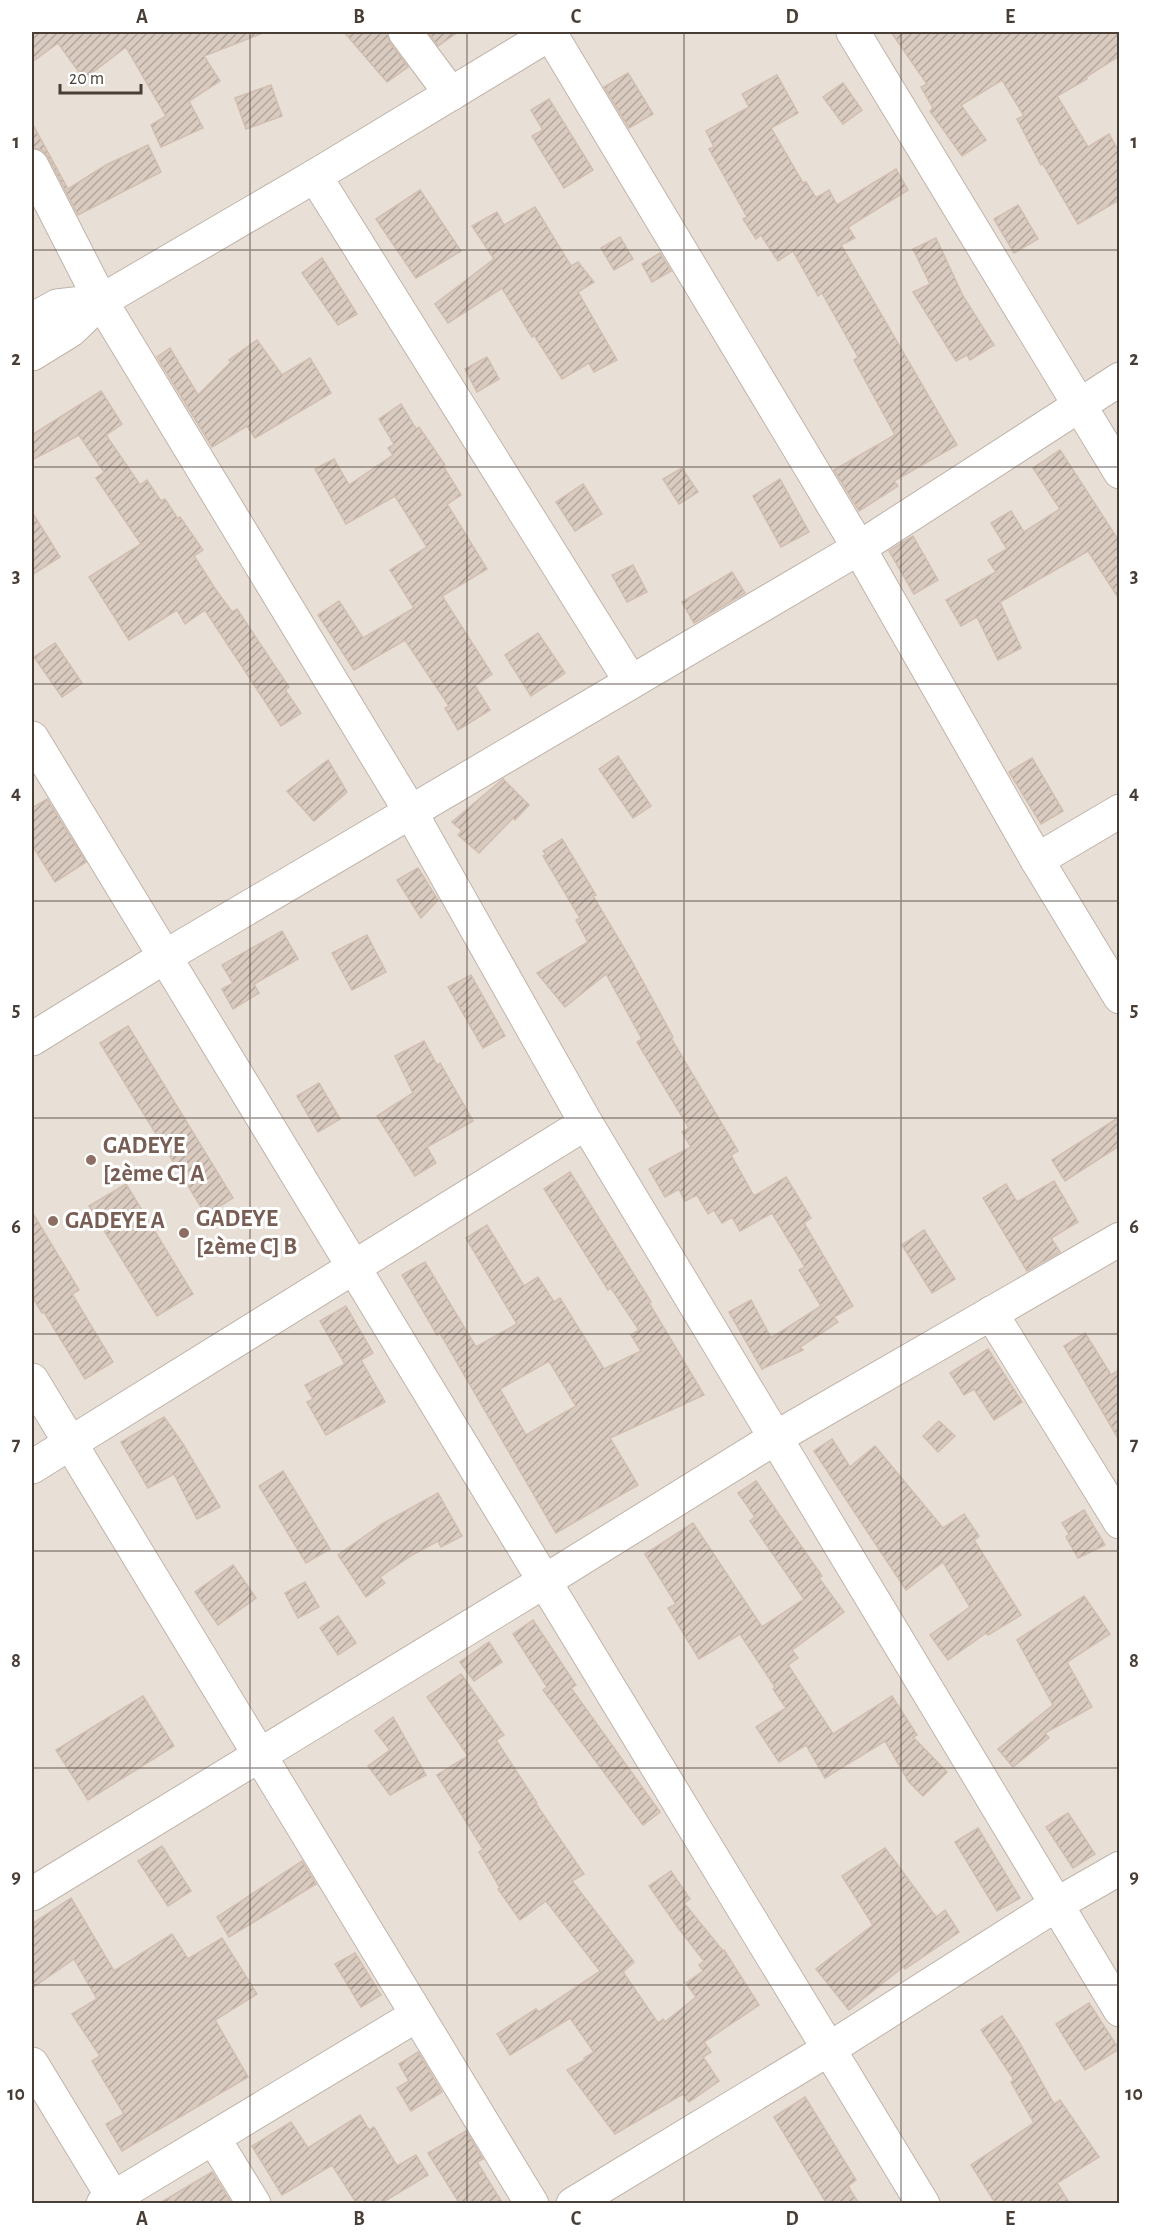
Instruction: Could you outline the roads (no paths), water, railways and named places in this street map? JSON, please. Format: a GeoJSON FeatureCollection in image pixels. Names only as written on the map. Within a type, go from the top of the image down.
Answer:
{"type":"FeatureCollection","features":[{"type":"Feature","properties":{"kind":"street"},"geometry":{"type":"LineString","coordinates":[[405,32],[451,94]]}},
{"type":"Feature","properties":{"kind":"street"},"geometry":{"type":"LineString","coordinates":[[32,354],[71,330],[101,301],[315,176],[551,32],[859,548],[1037,860],[1119,997]]}},
{"type":"Feature","properties":{"kind":"street"},"geometry":{"type":"LineString","coordinates":[[853,32],[1119,472]]}},
{"type":"Feature","properties":{"kind":"street"},"geometry":{"type":"LineString","coordinates":[[32,166],[101,301],[410,811],[586,1123],[1119,2010]]}},
{"type":"Feature","properties":{"kind":"street"},"geometry":{"type":"LineString","coordinates":[[315,176],[631,682]]}},
{"type":"Feature","properties":{"kind":"street"},"geometry":{"type":"LineString","coordinates":[[32,320],[57,306],[101,301]]}},
{"type":"Feature","properties":{"kind":"street"},"geometry":{"type":"LineString","coordinates":[[32,1039],[166,956],[410,811],[859,548],[1119,379]]}},
{"type":"Feature","properties":{"kind":"street"},"geometry":{"type":"LineString","coordinates":[[32,738],[923,2204]]}},
{"type":"Feature","properties":{"kind":"street"},"geometry":{"type":"LineString","coordinates":[[1037,860],[1119,811]]}},
{"type":"Feature","properties":{"kind":"street"},"geometry":{"type":"LineString","coordinates":[[32,1467],[586,1123]]}},
{"type":"Feature","properties":{"kind":"street"},"geometry":{"type":"LineString","coordinates":[[32,1894],[775,1438],[1119,1239]]}},
{"type":"Feature","properties":{"kind":"street"},"geometry":{"type":"LineString","coordinates":[[991,1313],[1119,1522]]}},
{"type":"Feature","properties":{"kind":"street"},"geometry":{"type":"LineString","coordinates":[[32,1380],[532,2204]]}},
{"type":"Feature","properties":{"kind":"street"},"geometry":{"type":"LineString","coordinates":[[573,2204],[829,2049],[1057,1904],[1119,1868]]}},
{"type":"Feature","properties":{"kind":"street"},"geometry":{"type":"LineString","coordinates":[[32,2064],[111,2201],[417,2015]]}},
{"type":"Feature","properties":{"kind":"street"},"geometry":{"type":"LineString","coordinates":[[213,2139],[254,2204]]}},
{"type":"Feature","properties":{"kind":"place","name":"GADEYE [2ème C] A"},"geometry":{"type":"Point","coordinates":[91,1160]}},
{"type":"Feature","properties":{"kind":"place","name":"GADEYE A"},"geometry":{"type":"Point","coordinates":[53,1221]}},
{"type":"Feature","properties":{"kind":"place","name":"GADEYE [2ème C] B"},"geometry":{"type":"Point","coordinates":[184,1233]}}]}
